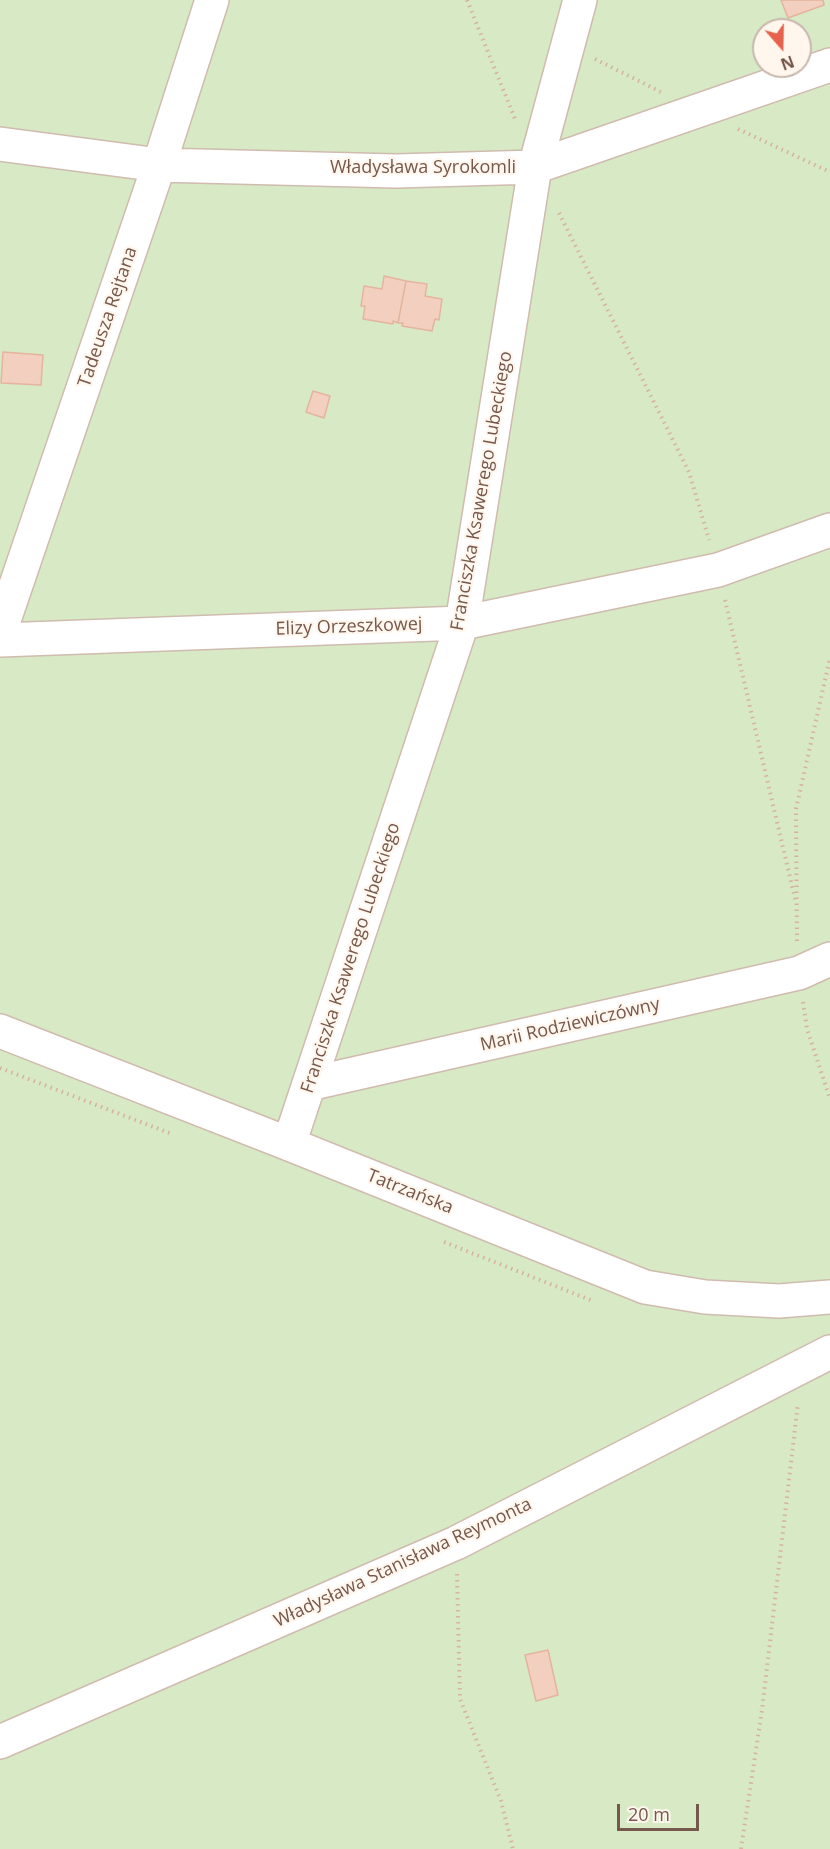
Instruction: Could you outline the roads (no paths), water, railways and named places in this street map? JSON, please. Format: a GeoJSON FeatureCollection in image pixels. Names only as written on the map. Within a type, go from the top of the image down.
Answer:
{"type":"FeatureCollection","features":[{"type":"Feature","properties":{"kind":"street","name":"Tadeusza Rejtana"},"geometry":{"type":"LineString","coordinates":[[0,632],[159,165],[212,0]]}},
{"type":"Feature","properties":{"kind":"street","name":"Franciszka Ksawerego Lubeckiego"},"geometry":{"type":"LineString","coordinates":[[289,1144],[462,623],[535,167],[580,0]]}},
{"type":"Feature","properties":{"kind":"street","name":"Władysława Syrokomli"},"geometry":{"type":"LineString","coordinates":[[0,144],[159,165],[396,171],[535,167],[830,64]]}},
{"type":"Feature","properties":{"kind":"street","name":"Elizy Orzeszkowej"},"geometry":{"type":"LineString","coordinates":[[0,640],[462,623],[718,570],[830,530]]}},
{"type":"Feature","properties":{"kind":"street","name":"Marii Rodziewiczówny"},"geometry":{"type":"LineString","coordinates":[[309,1084],[799,973],[830,959]]}},
{"type":"Feature","properties":{"kind":"street","name":"Tatrzańska"},"geometry":{"type":"LineString","coordinates":[[0,1031],[645,1287],[705,1297],[779,1301],[830,1298]]}},
{"type":"Feature","properties":{"kind":"street","name":"Władysława Stanisława Reymonta"},"geometry":{"type":"LineString","coordinates":[[0,1742],[456,1543],[816,1359]]}}]}
